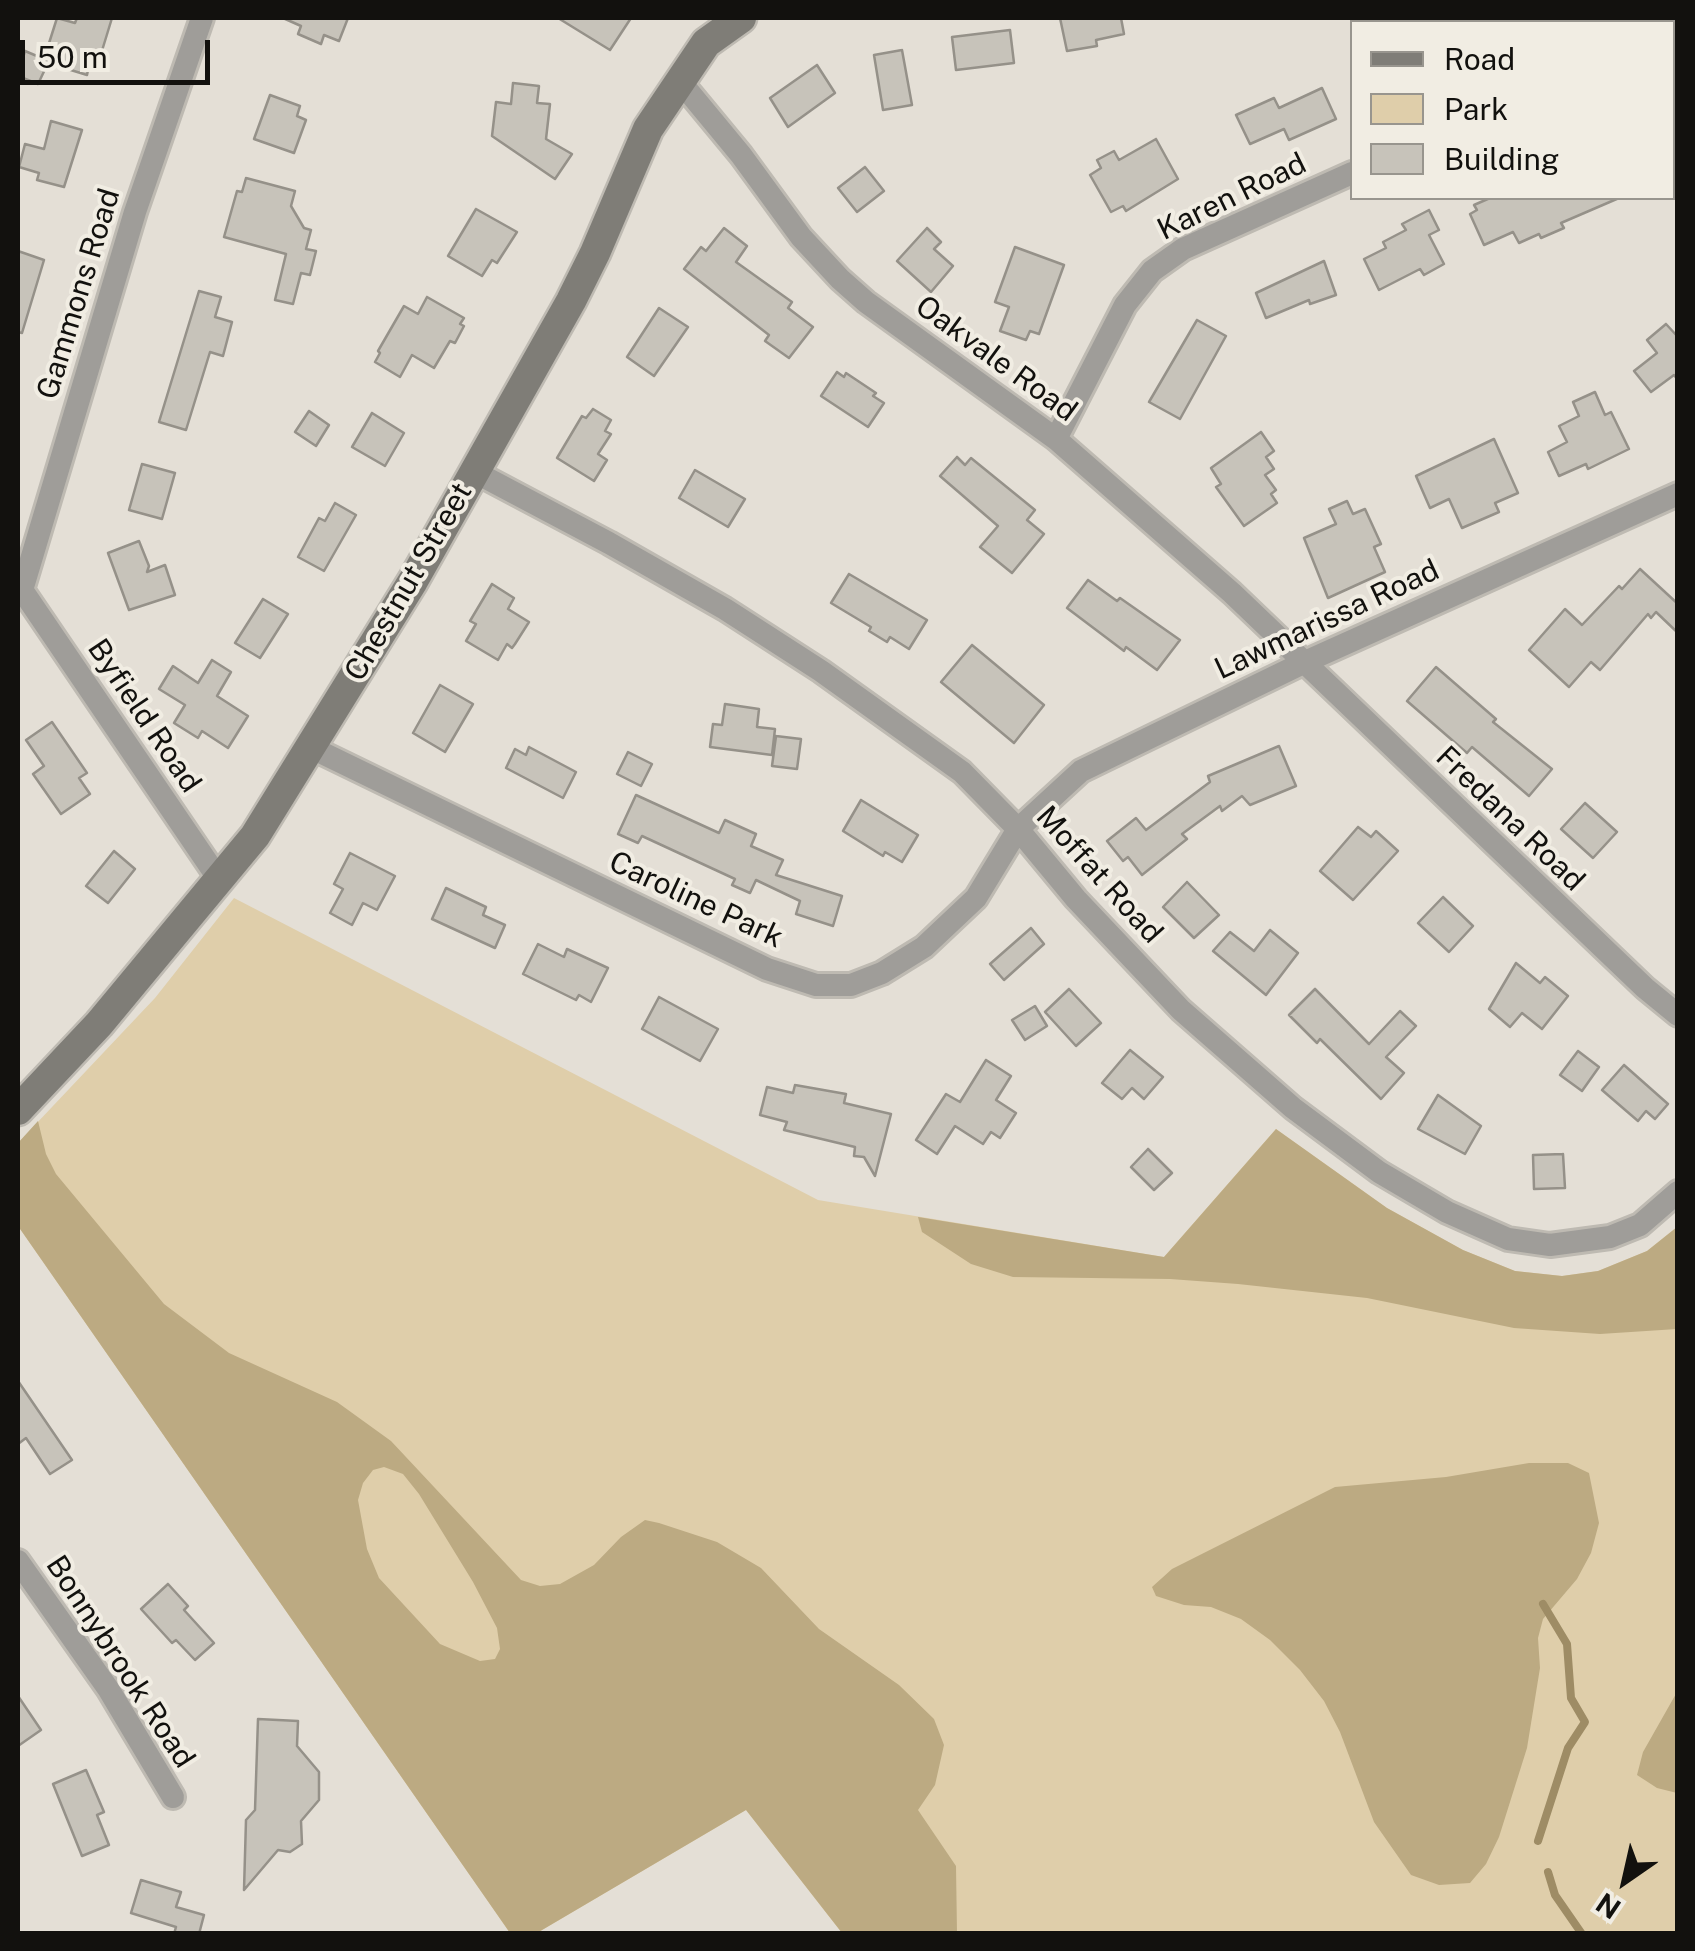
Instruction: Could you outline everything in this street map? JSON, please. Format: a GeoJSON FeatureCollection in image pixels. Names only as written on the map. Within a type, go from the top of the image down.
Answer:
{"type":"FeatureCollection","features":[{"type":"Feature","properties":{"kind":"main road","name":"Chestnut Street"},"geometry":{"type":"LineString","coordinates":[[18,1110],[99,1024],[255,836],[413,581],[571,301],[648,129],[706,43],[741,18]]}},
{"type":"Feature","properties":{"kind":"street","name":"Gammons Road"},"geometry":{"type":"LineString","coordinates":[[20,587],[135,212],[202,18]]}},
{"type":"Feature","properties":{"kind":"street","name":"Oakvale Road"},"geometry":{"type":"LineString","coordinates":[[679,80],[801,237],[840,279],[1056,438],[1305,662]]}},
{"type":"Feature","properties":{"kind":"street","name":"Karen Road"},"geometry":{"type":"LineString","coordinates":[[1056,438],[1125,305],[1152,272],[1183,250],[1350,174]]}},
{"type":"Feature","properties":{"kind":"street","name":"Moffat Road"},"geometry":{"type":"LineString","coordinates":[[473,471],[725,609],[821,670],[962,772],[1181,1010],[1293,1108],[1379,1172],[1447,1212],[1508,1239],[1550,1244],[1610,1238],[1640,1225],[1678,1192]]}},
{"type":"Feature","properties":{"kind":"street","name":"Lawmarissa Road"},"geometry":{"type":"LineString","coordinates":[[1018,829],[1081,771],[1305,662],[1678,494]]}},
{"type":"Feature","properties":{"kind":"street","name":"Byfield Road"},"geometry":{"type":"LineString","coordinates":[[20,587],[220,882]]}},
{"type":"Feature","properties":{"kind":"street","name":"Fredana Road"},"geometry":{"type":"LineString","coordinates":[[1305,662],[1630,974],[1678,1015]]}},
{"type":"Feature","properties":{"kind":"street","name":"Caroline Park"},"geometry":{"type":"LineString","coordinates":[[310,747],[767,969],[816,985],[851,985],[882,973],[924,947],[976,898],[1018,829]]}},
{"type":"Feature","properties":{"kind":"street","name":"Bonnybrook Road"},"geometry":{"type":"LineString","coordinates":[[18,1561],[110,1690],[173,1797]]}},
{"type":"Feature","properties":{"kind":"green space"},"geometry":{"type":"Polygon","coordinates":[[[234,898],[818,1200],[1164,1257],[1276,1129],[1387,1208],[1463,1250],[1515,1271],[1562,1276],[1598,1271],[1647,1251],[1677,1227],[1677,1933],[842,1933],[746,1810],[537,1933],[510,1933],[18,1226],[18,1143],[155,998],[234,898]]]}},
{"type":"Feature","properties":{"kind":"shaded area"},"geometry":{"type":"Polygon","coordinates":[[[38,1121],[46,1154],[56,1174],[164,1304],[229,1353],[337,1402],[391,1441],[521,1580],[540,1586],[560,1584],[594,1565],[621,1537],[645,1520],[717,1542],[761,1568],[819,1629],[899,1685],[934,1719],[944,1745],[935,1785],[918,1810],[956,1866],[957,1933],[842,1933],[746,1810],[537,1933],[510,1933],[18,1226],[18,1143],[38,1121]],[[384,1467],[373,1470],[363,1483],[358,1500],[367,1549],[379,1578],[440,1644],[480,1661],[495,1659],[500,1649],[497,1628],[473,1582],[403,1474],[384,1467]]]}},
{"type":"Feature","properties":{"kind":"shaded area"},"geometry":{"type":"Polygon","coordinates":[[[1276,1129],[1387,1208],[1463,1250],[1515,1271],[1562,1276],[1598,1271],[1647,1251],[1677,1227],[1677,1329],[1600,1334],[1514,1328],[1367,1298],[1238,1284],[1013,1277],[971,1264],[922,1232],[918,1217],[1164,1257],[1276,1129]]]}},
{"type":"Feature","properties":{"kind":"shaded area"},"geometry":{"type":"Polygon","coordinates":[[[1529,1463],[1568,1463],[1589,1473],[1599,1523],[1591,1553],[1577,1579],[1543,1619],[1538,1638],[1540,1668],[1527,1748],[1499,1837],[1486,1864],[1470,1883],[1439,1885],[1411,1875],[1374,1822],[1340,1732],[1324,1701],[1300,1670],[1270,1640],[1241,1619],[1211,1607],[1184,1605],[1156,1596],[1152,1587],[1172,1569],[1335,1487],[1446,1477],[1529,1463]]]}},
{"type":"Feature","properties":{"kind":"shaded area"},"geometry":{"type":"Polygon","coordinates":[[[1677,1692],[1677,1793],[1657,1788],[1637,1775],[1643,1752],[1677,1692]]]}},
{"type":"Feature","properties":{"kind":"building"},"geometry":{"type":"Polygon","coordinates":[[[57,18],[75,23],[77,18],[112,18],[97,67],[89,65],[87,75],[48,63],[38,84],[18,76],[25,51],[44,59],[57,18]]]}},
{"type":"Feature","properties":{"kind":"building"},"geometry":{"type":"Polygon","coordinates":[[[283,18],[348,18],[339,41],[324,35],[321,44],[298,34],[301,26],[283,18]]]}},
{"type":"Feature","properties":{"kind":"building"},"geometry":{"type":"Polygon","coordinates":[[[558,18],[631,18],[610,50],[558,18]]]}},
{"type":"Feature","properties":{"kind":"building"},"geometry":{"type":"Polygon","coordinates":[[[1060,18],[1121,18],[1124,34],[1096,40],[1097,46],[1067,51],[1060,18]]]}},
{"type":"Feature","properties":{"kind":"building"},"geometry":{"type":"Polygon","coordinates":[[[1010,30],[1014,63],[956,70],[952,37],[1010,30]]]}},
{"type":"Feature","properties":{"kind":"building"},"geometry":{"type":"Polygon","coordinates":[[[902,50],[912,105],[883,110],[874,55],[902,50]]]}},
{"type":"Feature","properties":{"kind":"building"},"geometry":{"type":"Polygon","coordinates":[[[817,65],[835,93],[788,127],[770,98],[817,65]]]}},
{"type":"Feature","properties":{"kind":"building"},"geometry":{"type":"Polygon","coordinates":[[[513,83],[539,86],[537,103],[550,104],[546,139],[572,154],[555,179],[492,136],[496,102],[511,104],[513,83]]]}},
{"type":"Feature","properties":{"kind":"building"},"geometry":{"type":"Polygon","coordinates":[[[1322,88],[1336,119],[1289,140],[1284,129],[1250,144],[1236,115],[1274,98],[1279,108],[1322,88]]]}},
{"type":"Feature","properties":{"kind":"building"},"geometry":{"type":"Polygon","coordinates":[[[270,95],[300,106],[297,116],[306,120],[294,153],[254,139],[270,95]]]}},
{"type":"Feature","properties":{"kind":"building"},"geometry":{"type":"Polygon","coordinates":[[[51,121],[82,130],[64,187],[37,180],[39,173],[19,167],[25,144],[44,149],[51,121]]]}},
{"type":"Feature","properties":{"kind":"building"},"geometry":{"type":"Polygon","coordinates":[[[1156,139],[1178,179],[1126,211],[1123,206],[1111,212],[1090,175],[1101,168],[1097,160],[1114,151],[1119,160],[1156,139]]]}},
{"type":"Feature","properties":{"kind":"building"},"geometry":{"type":"Polygon","coordinates":[[[865,167],[884,191],[857,212],[838,188],[865,167]]]}},
{"type":"Feature","properties":{"kind":"building"},"geometry":{"type":"Polygon","coordinates":[[[246,178],[295,191],[291,206],[304,228],[311,230],[306,249],[316,251],[310,275],[301,273],[293,304],[275,300],[286,254],[224,237],[237,191],[242,192],[246,178]]]}},
{"type":"Feature","properties":{"kind":"building"},"geometry":{"type":"Polygon","coordinates":[[[1485,200],[1614,200],[1561,223],[1564,228],[1541,238],[1539,234],[1519,243],[1513,232],[1484,245],[1470,214],[1477,210],[1474,205],[1485,200]]]}},
{"type":"Feature","properties":{"kind":"building"},"geometry":{"type":"Polygon","coordinates":[[[476,209],[517,232],[497,263],[492,260],[482,276],[448,256],[476,209]]]}},
{"type":"Feature","properties":{"kind":"building"},"geometry":{"type":"Polygon","coordinates":[[[1429,210],[1439,230],[1429,235],[1444,264],[1424,275],[1420,269],[1379,290],[1364,259],[1386,248],[1383,242],[1406,230],[1402,224],[1429,210]]]}},
{"type":"Feature","properties":{"kind":"building"},"geometry":{"type":"Polygon","coordinates":[[[724,228],[747,246],[736,262],[792,302],[788,308],[813,327],[789,358],[765,341],[769,335],[684,269],[701,247],[706,251],[724,228]]]}},
{"type":"Feature","properties":{"kind":"building"},"geometry":{"type":"Polygon","coordinates":[[[927,228],[941,242],[934,249],[953,266],[931,292],[897,261],[927,228]]]}},
{"type":"Feature","properties":{"kind":"building"},"geometry":{"type":"Polygon","coordinates":[[[1015,247],[1064,265],[1039,334],[1030,331],[1026,340],[1000,331],[1009,307],[995,302],[1015,247]]]}},
{"type":"Feature","properties":{"kind":"building"},"geometry":{"type":"Polygon","coordinates":[[[18,251],[44,260],[22,333],[18,332],[18,251]]]}},
{"type":"Feature","properties":{"kind":"building"},"geometry":{"type":"Polygon","coordinates":[[[1324,261],[1336,295],[1310,304],[1309,300],[1266,318],[1256,293],[1324,261]]]}},
{"type":"Feature","properties":{"kind":"building"},"geometry":{"type":"Polygon","coordinates":[[[199,291],[221,297],[215,317],[232,322],[223,356],[210,352],[186,430],[159,422],[199,291]]]}},
{"type":"Feature","properties":{"kind":"building"},"geometry":{"type":"Polygon","coordinates":[[[427,297],[464,318],[460,324],[464,326],[434,368],[412,355],[400,377],[375,362],[378,351],[404,306],[418,314],[427,297]]]}},
{"type":"Feature","properties":{"kind":"building"},"geometry":{"type":"Polygon","coordinates":[[[659,308],[688,327],[654,376],[627,357],[659,308]]]}},
{"type":"Feature","properties":{"kind":"building"},"geometry":{"type":"Polygon","coordinates":[[[1197,320],[1226,336],[1180,419],[1149,402],[1197,320]]]}},
{"type":"Feature","properties":{"kind":"building"},"geometry":{"type":"Polygon","coordinates":[[[1666,324],[1678,337],[1678,380],[1674,375],[1651,392],[1634,371],[1657,353],[1647,340],[1666,324]]]}},
{"type":"Feature","properties":{"kind":"building"},"geometry":{"type":"Polygon","coordinates":[[[837,372],[844,377],[846,373],[884,403],[868,427],[821,396],[837,372]]]}},
{"type":"Feature","properties":{"kind":"building"},"geometry":{"type":"Polygon","coordinates":[[[1595,392],[1605,415],[1611,412],[1629,449],[1588,469],[1586,464],[1559,476],[1548,452],[1567,442],[1559,426],[1579,416],[1573,402],[1595,392]]]}},
{"type":"Feature","properties":{"kind":"building"},"geometry":{"type":"Polygon","coordinates":[[[593,409],[611,420],[605,431],[611,434],[598,454],[607,460],[594,481],[557,458],[582,416],[586,418],[593,409]]]}},
{"type":"Feature","properties":{"kind":"building"},"geometry":{"type":"Polygon","coordinates":[[[309,411],[329,425],[316,446],[295,432],[309,411]]]}},
{"type":"Feature","properties":{"kind":"building"},"geometry":{"type":"Polygon","coordinates":[[[372,413],[404,433],[385,466],[352,447],[372,413]]]}},
{"type":"Feature","properties":{"kind":"building"},"geometry":{"type":"Polygon","coordinates":[[[1261,432],[1274,451],[1266,457],[1274,469],[1265,475],[1276,490],[1271,494],[1277,503],[1244,526],[1216,487],[1221,484],[1211,468],[1261,432]]]}},
{"type":"Feature","properties":{"kind":"building"},"geometry":{"type":"Polygon","coordinates":[[[1494,439],[1518,493],[1495,503],[1499,512],[1462,528],[1449,499],[1430,508],[1416,476],[1494,439]]]}},
{"type":"Feature","properties":{"kind":"building"},"geometry":{"type":"Polygon","coordinates":[[[957,457],[965,465],[971,458],[1035,510],[1027,520],[1044,534],[1012,573],[980,547],[998,526],[940,476],[957,457]]]}},
{"type":"Feature","properties":{"kind":"building"},"geometry":{"type":"Polygon","coordinates":[[[142,464],[175,473],[162,519],[129,510],[142,464]]]}},
{"type":"Feature","properties":{"kind":"building"},"geometry":{"type":"Polygon","coordinates":[[[695,470],[745,499],[728,527],[679,498],[695,470]]]}},
{"type":"Feature","properties":{"kind":"building"},"geometry":{"type":"Polygon","coordinates":[[[1347,501],[1353,514],[1365,509],[1381,544],[1374,547],[1385,572],[1328,598],[1304,538],[1336,524],[1329,509],[1347,501]]]}},
{"type":"Feature","properties":{"kind":"building"},"geometry":{"type":"Polygon","coordinates":[[[335,503],[356,515],[324,571],[298,557],[319,518],[325,521],[335,503]]]}},
{"type":"Feature","properties":{"kind":"building"},"geometry":{"type":"Polygon","coordinates":[[[139,541],[149,566],[147,572],[165,565],[175,595],[129,610],[108,553],[139,541]]]}},
{"type":"Feature","properties":{"kind":"building"},"geometry":{"type":"Polygon","coordinates":[[[1640,569],[1678,604],[1678,633],[1656,612],[1651,618],[1648,614],[1600,670],[1591,662],[1569,687],[1529,650],[1565,609],[1582,625],[1640,569]]]}},
{"type":"Feature","properties":{"kind":"building"},"geometry":{"type":"Polygon","coordinates":[[[849,574],[927,620],[909,649],[890,637],[887,642],[869,631],[871,627],[831,603],[849,574]]]}},
{"type":"Feature","properties":{"kind":"building"},"geometry":{"type":"Polygon","coordinates":[[[1088,580],[1180,640],[1157,670],[1126,647],[1124,651],[1067,608],[1088,580]]]}},
{"type":"Feature","properties":{"kind":"building"},"geometry":{"type":"Polygon","coordinates":[[[492,584],[514,598],[508,609],[529,622],[512,648],[507,644],[498,660],[466,641],[476,624],[470,621],[492,584]]]}},
{"type":"Feature","properties":{"kind":"building"},"geometry":{"type":"Polygon","coordinates":[[[263,599],[288,614],[260,658],[235,643],[263,599]]]}},
{"type":"Feature","properties":{"kind":"building"},"geometry":{"type":"Polygon","coordinates":[[[972,645],[1044,705],[1014,743],[941,682],[972,645]]]}},
{"type":"Feature","properties":{"kind":"building"},"geometry":{"type":"Polygon","coordinates":[[[212,660],[231,672],[217,696],[248,716],[228,748],[202,731],[198,738],[174,723],[185,705],[159,689],[173,666],[198,683],[212,660]]]}},
{"type":"Feature","properties":{"kind":"building"},"geometry":{"type":"Polygon","coordinates":[[[1436,667],[1496,719],[1493,722],[1552,769],[1529,796],[1472,747],[1467,753],[1407,701],[1436,667]]]}},
{"type":"Feature","properties":{"kind":"building"},"geometry":{"type":"Polygon","coordinates":[[[440,685],[473,704],[445,752],[413,733],[440,685]]]}},
{"type":"Feature","properties":{"kind":"building"},"geometry":{"type":"Polygon","coordinates":[[[725,704],[759,709],[757,727],[775,729],[772,755],[710,747],[713,724],[722,725],[725,704]]]}},
{"type":"Feature","properties":{"kind":"building"},"geometry":{"type":"Polygon","coordinates":[[[52,722],[87,773],[79,778],[90,794],[61,814],[33,774],[44,766],[26,740],[52,722]]]}},
{"type":"Feature","properties":{"kind":"building"},"geometry":{"type":"Polygon","coordinates":[[[776,736],[801,739],[797,769],[772,766],[776,736]]]}},
{"type":"Feature","properties":{"kind":"building"},"geometry":{"type":"Polygon","coordinates":[[[1279,746],[1296,786],[1250,805],[1242,796],[1222,811],[1220,806],[1182,834],[1187,839],[1142,875],[1128,857],[1123,861],[1107,841],[1136,818],[1146,830],[1210,782],[1208,776],[1279,746]]]}},
{"type":"Feature","properties":{"kind":"building"},"geometry":{"type":"Polygon","coordinates":[[[529,747],[576,772],[563,798],[506,768],[515,749],[526,755],[529,747]]]}},
{"type":"Feature","properties":{"kind":"building"},"geometry":{"type":"Polygon","coordinates":[[[628,752],[652,764],[641,786],[617,774],[628,752]]]}},
{"type":"Feature","properties":{"kind":"building"},"geometry":{"type":"Polygon","coordinates":[[[636,795],[719,833],[725,820],[756,834],[751,846],[783,860],[776,875],[842,896],[833,926],[796,914],[800,901],[756,880],[750,893],[732,885],[735,879],[642,836],[638,843],[618,834],[636,795]]]}},
{"type":"Feature","properties":{"kind":"building"},"geometry":{"type":"Polygon","coordinates":[[[861,800],[918,835],[902,862],[885,852],[883,856],[843,831],[861,800]]]}},
{"type":"Feature","properties":{"kind":"building"},"geometry":{"type":"Polygon","coordinates":[[[1585,803],[1617,832],[1593,858],[1561,829],[1585,803]]]}},
{"type":"Feature","properties":{"kind":"building"},"geometry":{"type":"Polygon","coordinates":[[[1358,827],[1371,837],[1376,831],[1398,851],[1353,900],[1320,871],[1358,827]]]}},
{"type":"Feature","properties":{"kind":"building"},"geometry":{"type":"Polygon","coordinates":[[[114,851],[135,869],[108,903],[86,886],[114,851]]]}},
{"type":"Feature","properties":{"kind":"building"},"geometry":{"type":"Polygon","coordinates":[[[350,853],[395,876],[377,910],[363,903],[352,925],[330,913],[343,889],[334,884],[350,853]]]}},
{"type":"Feature","properties":{"kind":"building"},"geometry":{"type":"Polygon","coordinates":[[[1187,882],[1219,915],[1194,938],[1163,907],[1187,882]]]}},
{"type":"Feature","properties":{"kind":"building"},"geometry":{"type":"Polygon","coordinates":[[[446,888],[486,907],[483,915],[505,925],[495,948],[432,919],[446,888]]]}},
{"type":"Feature","properties":{"kind":"building"},"geometry":{"type":"Polygon","coordinates":[[[1443,897],[1473,926],[1449,952],[1418,923],[1443,897]]]}},
{"type":"Feature","properties":{"kind":"building"},"geometry":{"type":"Polygon","coordinates":[[[1031,928],[1044,944],[1004,980],[990,964],[1031,928]]]}},
{"type":"Feature","properties":{"kind":"building"},"geometry":{"type":"Polygon","coordinates":[[[1270,930],[1298,953],[1266,995],[1213,951],[1230,932],[1254,951],[1270,930]]]}},
{"type":"Feature","properties":{"kind":"building"},"geometry":{"type":"Polygon","coordinates":[[[538,944],[564,957],[567,949],[608,968],[591,1002],[579,995],[576,1000],[523,974],[538,944]]]}},
{"type":"Feature","properties":{"kind":"building"},"geometry":{"type":"Polygon","coordinates":[[[1516,963],[1540,983],[1545,977],[1568,996],[1542,1029],[1522,1013],[1510,1027],[1489,1009],[1516,963]]]}},
{"type":"Feature","properties":{"kind":"building"},"geometry":{"type":"Polygon","coordinates":[[[1069,989],[1101,1023],[1076,1046],[1045,1012],[1069,989]]]}},
{"type":"Feature","properties":{"kind":"building"},"geometry":{"type":"Polygon","coordinates":[[[1315,989],[1369,1044],[1400,1011],[1416,1026],[1386,1057],[1404,1073],[1381,1099],[1320,1039],[1317,1043],[1289,1015],[1315,989]]]}},
{"type":"Feature","properties":{"kind":"building"},"geometry":{"type":"Polygon","coordinates":[[[659,997],[718,1029],[700,1061],[642,1029],[659,997]]]}},
{"type":"Feature","properties":{"kind":"building"},"geometry":{"type":"Polygon","coordinates":[[[1035,1006],[1047,1026],[1025,1040],[1012,1020],[1035,1006]]]}},
{"type":"Feature","properties":{"kind":"building"},"geometry":{"type":"Polygon","coordinates":[[[1130,1050],[1163,1077],[1144,1099],[1132,1088],[1122,1099],[1102,1083],[1130,1050]]]}},
{"type":"Feature","properties":{"kind":"building"},"geometry":{"type":"Polygon","coordinates":[[[1578,1051],[1599,1067],[1582,1091],[1560,1075],[1578,1051]]]}},
{"type":"Feature","properties":{"kind":"building"},"geometry":{"type":"Polygon","coordinates":[[[986,1060],[1011,1076],[996,1100],[1016,1113],[1000,1138],[991,1132],[983,1144],[955,1126],[937,1154],[916,1140],[946,1094],[960,1102],[986,1060]]]}},
{"type":"Feature","properties":{"kind":"building"},"geometry":{"type":"Polygon","coordinates":[[[1624,1065],[1668,1104],[1655,1119],[1646,1111],[1638,1121],[1602,1090],[1624,1065]]]}},
{"type":"Feature","properties":{"kind":"building"},"geometry":{"type":"Polygon","coordinates":[[[795,1085],[846,1094],[844,1103],[891,1114],[875,1176],[864,1157],[854,1156],[855,1147],[784,1130],[787,1122],[760,1115],[767,1087],[793,1093],[795,1085]]]}},
{"type":"Feature","properties":{"kind":"building"},"geometry":{"type":"Polygon","coordinates":[[[1438,1095],[1481,1126],[1465,1154],[1418,1129],[1438,1095]]]}},
{"type":"Feature","properties":{"kind":"building"},"geometry":{"type":"Polygon","coordinates":[[[1148,1149],[1172,1173],[1154,1190],[1131,1167],[1148,1149]]]}},
{"type":"Feature","properties":{"kind":"building"},"geometry":{"type":"Polygon","coordinates":[[[1563,1154],[1565,1188],[1534,1189],[1533,1155],[1563,1154]]]}},
{"type":"Feature","properties":{"kind":"building"},"geometry":{"type":"Polygon","coordinates":[[[18,1381],[72,1460],[50,1474],[26,1438],[18,1444],[18,1381]]]}},
{"type":"Feature","properties":{"kind":"building"},"geometry":{"type":"Polygon","coordinates":[[[168,1584],[188,1606],[184,1610],[214,1643],[195,1660],[176,1640],[172,1643],[141,1609],[168,1584]]]}},
{"type":"Feature","properties":{"kind":"building"},"geometry":{"type":"Polygon","coordinates":[[[18,1696],[41,1730],[18,1746],[18,1696]]]}},
{"type":"Feature","properties":{"kind":"building"},"geometry":{"type":"Polygon","coordinates":[[[258,1719],[298,1721],[297,1746],[319,1772],[319,1800],[301,1821],[302,1844],[290,1852],[278,1850],[244,1890],[246,1820],[255,1810],[258,1719]]]}},
{"type":"Feature","properties":{"kind":"building"},"geometry":{"type":"Polygon","coordinates":[[[86,1770],[104,1812],[97,1815],[109,1845],[82,1856],[53,1784],[86,1770]]]}},
{"type":"Feature","properties":{"kind":"building"},"geometry":{"type":"Polygon","coordinates":[[[141,1880],[181,1892],[176,1907],[204,1915],[199,1934],[174,1934],[176,1927],[131,1913],[141,1880]]]}},
{"type":"Feature","properties":{"kind":"waterway"},"geometry":{"type":"LineString","coordinates":[[1538,1841],[1568,1748],[1585,1722],[1571,1698],[1567,1644],[1543,1604]]}},
{"type":"Feature","properties":{"kind":"waterway"},"geometry":{"type":"LineString","coordinates":[[1548,1872],[1555,1895],[1582,1934]]}}]}
